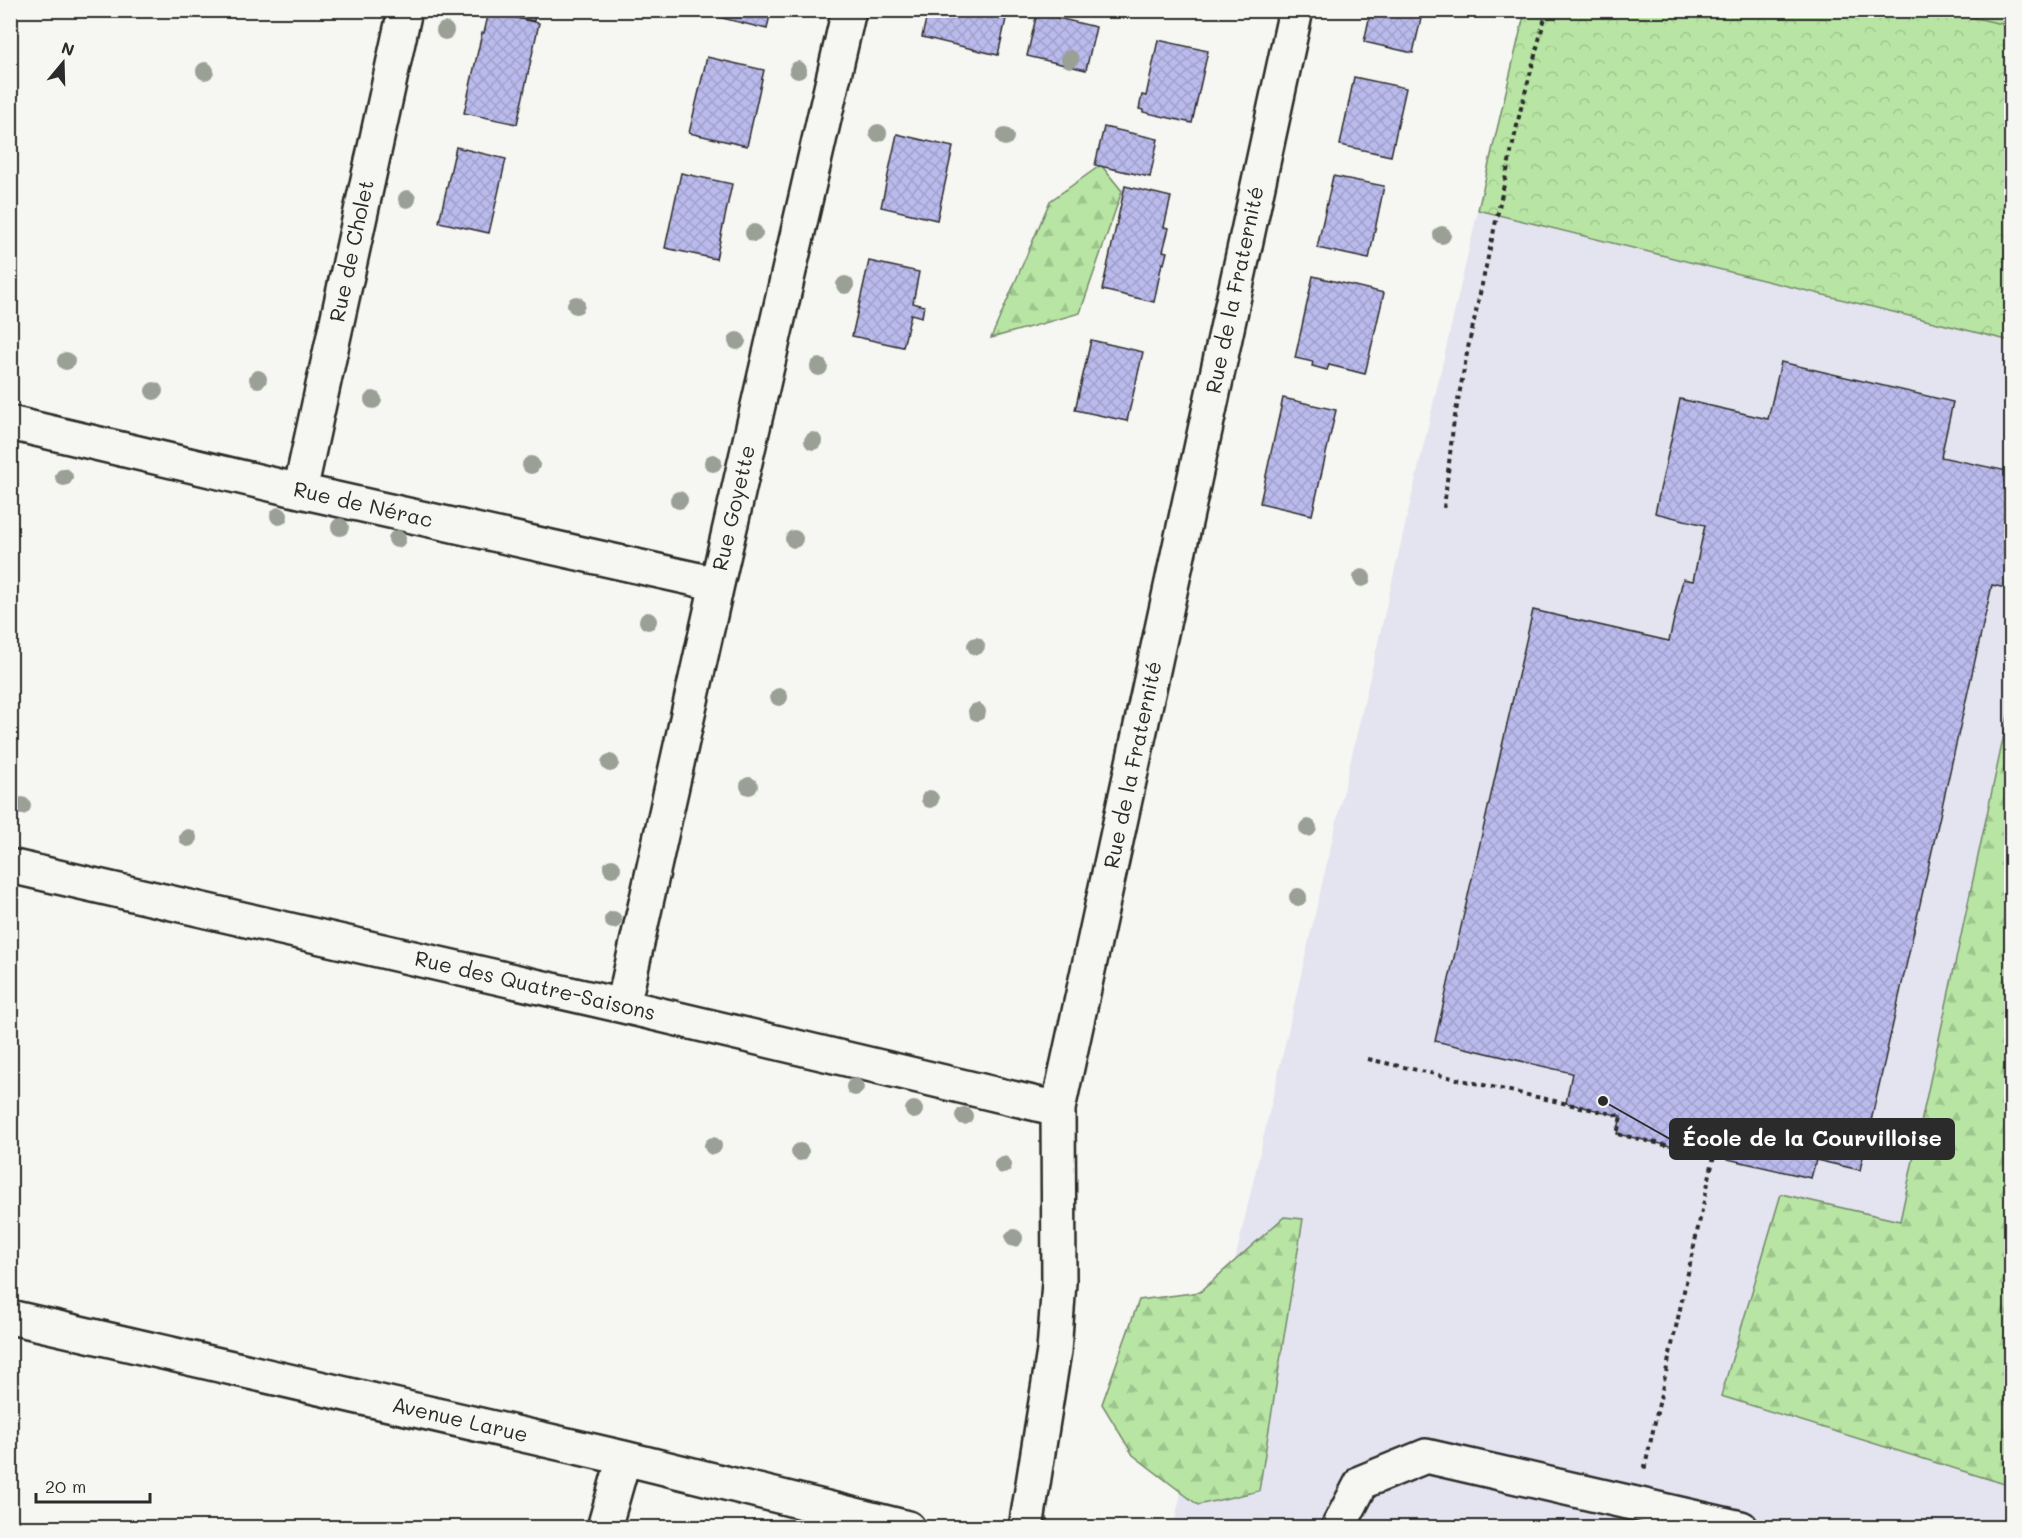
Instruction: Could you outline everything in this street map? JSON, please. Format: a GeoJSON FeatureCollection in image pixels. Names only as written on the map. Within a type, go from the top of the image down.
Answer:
{"type":"FeatureCollection","features":[{"type":"Feature","properties":{"kind":"street","name":"Rue de Cholet"},"geometry":{"type":"LineString","coordinates":[[300,491],[405,10]]}},
{"type":"Feature","properties":{"kind":"street","name":"Rue Goyette"},"geometry":{"type":"LineString","coordinates":[[623,1006],[849,10]]}},
{"type":"Feature","properties":{"kind":"street","name":"Rue de la Fraternité"},"geometry":{"type":"LineString","coordinates":[[1026,1527],[1054,1351],[1058,1305],[1059,1108],[1296,10]]}},
{"type":"Feature","properties":{"kind":"street","name":"Rue de Nérac"},"geometry":{"type":"LineString","coordinates":[[10,423],[300,491],[717,584]]}},
{"type":"Feature","properties":{"kind":"street","name":"Rue des Quatre-Saisons"},"geometry":{"type":"LineString","coordinates":[[10,866],[1059,1108]]}},
{"type":"Feature","properties":{"kind":"street","name":"Avenue Larue"},"geometry":{"type":"LineString","coordinates":[[10,1317],[624,1458],[908,1527]]}},
{"type":"Feature","properties":{"kind":"street"},"geometry":{"type":"LineString","coordinates":[[1338,1527],[1362,1482],[1426,1456],[1741,1527]]}},
{"type":"Feature","properties":{"kind":"street"},"geometry":{"type":"LineString","coordinates":[[604,1527],[624,1458]]}},
{"type":"Feature","properties":{"kind":"path"},"geometry":{"type":"LineString","coordinates":[[1444,508],[1453,427],[1468,348],[1520,112],[1547,10]]}},
{"type":"Feature","properties":{"kind":"path"},"geometry":{"type":"LineString","coordinates":[[1368,1059],[1621,1116],[1617,1134],[1714,1156],[1637,1504]]}},
{"type":"Feature","properties":{"kind":"shaded area"},"geometry":{"type":"Polygon","coordinates":[[[1478,210],[2011,341],[2011,764],[1856,1437],[2011,1486],[2011,1527],[1173,1528],[1478,210]]]}},
{"type":"Feature","properties":{"kind":"green space"},"geometry":{"type":"Polygon","coordinates":[[[1525,11],[2011,11],[2011,341],[1478,210],[1525,11]]]}},
{"type":"Feature","properties":{"kind":"green space"},"geometry":{"type":"Polygon","coordinates":[[[1945,11],[2011,11],[2011,26],[1945,11]]]}},
{"type":"Feature","properties":{"kind":"green space"},"geometry":{"type":"Polygon","coordinates":[[[1101,165],[1122,191],[1080,313],[991,338],[1050,201],[1101,165]]]}},
{"type":"Feature","properties":{"kind":"green space"},"geometry":{"type":"Polygon","coordinates":[[[2011,702],[2011,1486],[1721,1396],[1781,1194],[1900,1221],[2011,702]]]}},
{"type":"Feature","properties":{"kind":"green space"},"geometry":{"type":"Polygon","coordinates":[[[1284,1217],[1303,1219],[1259,1491],[1198,1505],[1133,1455],[1102,1404],[1139,1300],[1200,1292],[1284,1217]]]}},
{"type":"Feature","properties":{"kind":"building"},"geometry":{"type":"Polygon","coordinates":[[[493,10],[536,10],[534,21],[492,12],[493,10]]]}},
{"type":"Feature","properties":{"kind":"building"},"geometry":{"type":"Polygon","coordinates":[[[719,10],[771,10],[767,29],[718,17],[719,10]]]}},
{"type":"Feature","properties":{"kind":"building"},"geometry":{"type":"Polygon","coordinates":[[[928,10],[1008,10],[998,55],[922,37],[928,10]]]}},
{"type":"Feature","properties":{"kind":"building"},"geometry":{"type":"Polygon","coordinates":[[[1371,10],[1423,10],[1413,53],[1364,42],[1371,10]]]}},
{"type":"Feature","properties":{"kind":"building"},"geometry":{"type":"Polygon","coordinates":[[[489,12],[539,23],[517,124],[464,113],[489,12]]]}},
{"type":"Feature","properties":{"kind":"building"},"geometry":{"type":"Polygon","coordinates":[[[1037,13],[1096,27],[1086,70],[1027,56],[1037,13]]]}},
{"type":"Feature","properties":{"kind":"building"},"geometry":{"type":"Polygon","coordinates":[[[1158,40],[1208,51],[1192,123],[1143,112],[1139,109],[1142,95],[1146,96],[1158,40]]]}},
{"type":"Feature","properties":{"kind":"building"},"geometry":{"type":"Polygon","coordinates":[[[707,57],[764,70],[747,146],[689,133],[707,57]]]}},
{"type":"Feature","properties":{"kind":"building"},"geometry":{"type":"Polygon","coordinates":[[[1354,77],[1406,88],[1391,156],[1340,145],[1354,77]]]}},
{"type":"Feature","properties":{"kind":"building"},"geometry":{"type":"Polygon","coordinates":[[[1104,127],[1158,139],[1150,177],[1095,165],[1104,127]]]}},
{"type":"Feature","properties":{"kind":"building"},"geometry":{"type":"Polygon","coordinates":[[[897,134],[953,147],[937,220],[881,207],[897,134]]]}},
{"type":"Feature","properties":{"kind":"building"},"geometry":{"type":"Polygon","coordinates":[[[456,147],[506,159],[489,233],[439,222],[456,147]]]}},
{"type":"Feature","properties":{"kind":"building"},"geometry":{"type":"Polygon","coordinates":[[[681,173],[732,184],[716,259],[665,248],[681,173]]]}},
{"type":"Feature","properties":{"kind":"building"},"geometry":{"type":"Polygon","coordinates":[[[1333,176],[1384,186],[1369,259],[1317,248],[1333,176]]]}},
{"type":"Feature","properties":{"kind":"building"},"geometry":{"type":"Polygon","coordinates":[[[1125,186],[1171,197],[1164,227],[1169,228],[1163,251],[1167,252],[1164,264],[1162,263],[1154,302],[1102,290],[1125,186]]]}},
{"type":"Feature","properties":{"kind":"building"},"geometry":{"type":"Polygon","coordinates":[[[869,261],[919,272],[913,303],[924,306],[922,317],[911,314],[903,347],[852,336],[869,261]]]}},
{"type":"Feature","properties":{"kind":"building"},"geometry":{"type":"Polygon","coordinates":[[[1313,276],[1384,293],[1365,374],[1329,365],[1327,370],[1312,366],[1313,362],[1295,358],[1313,276]]]}},
{"type":"Feature","properties":{"kind":"building"},"geometry":{"type":"Polygon","coordinates":[[[1091,340],[1143,352],[1127,421],[1075,410],[1091,340]]]}},
{"type":"Feature","properties":{"kind":"building"},"geometry":{"type":"Polygon","coordinates":[[[1781,362],[1953,402],[1941,457],[2012,472],[2012,565],[2006,588],[1992,585],[1860,1170],[1816,1160],[1811,1178],[1617,1134],[1621,1116],[1566,1103],[1572,1073],[1435,1041],[1533,610],[1669,641],[1683,579],[1693,581],[1705,525],[1655,513],[1680,399],[1768,419],[1781,362]]]}},
{"type":"Feature","properties":{"kind":"building"},"geometry":{"type":"Polygon","coordinates":[[[1283,398],[1336,410],[1312,515],[1260,503],[1283,398]]]}},
{"type":"Feature","properties":{"kind":"place","name":"École de la Courvilloise"},"geometry":{"type":"Point","coordinates":[1603,1101]}}]}
